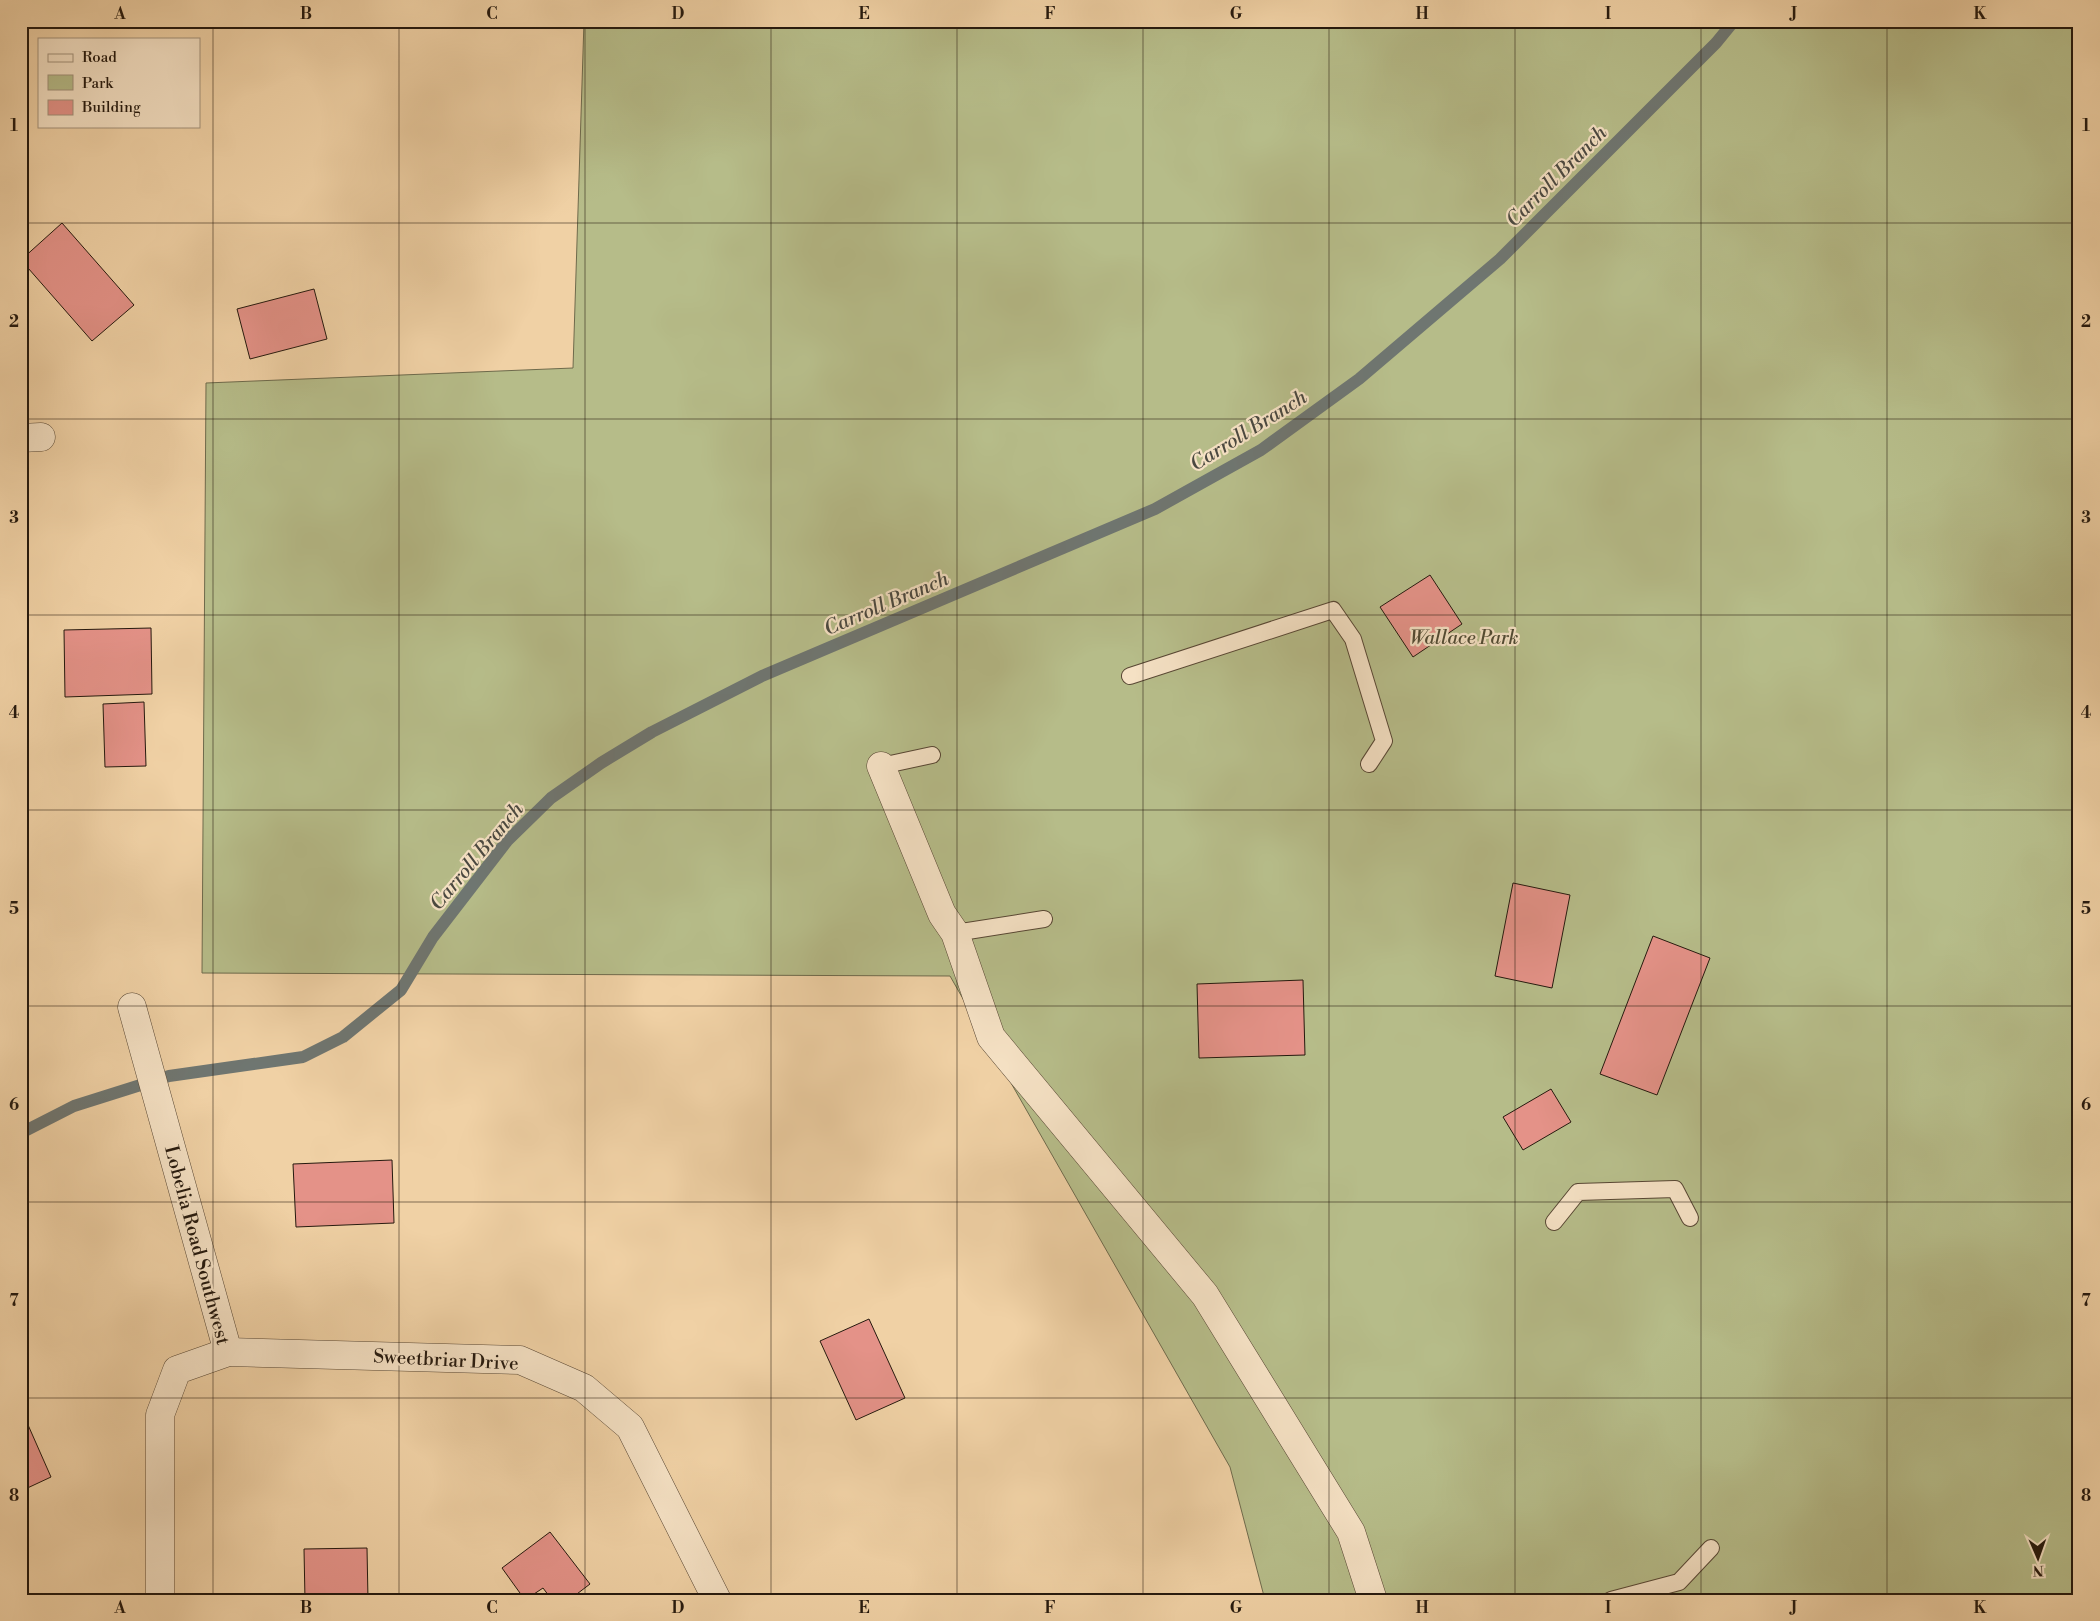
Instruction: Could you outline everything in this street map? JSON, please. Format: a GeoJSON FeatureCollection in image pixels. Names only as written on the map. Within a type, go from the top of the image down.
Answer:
{"type":"FeatureCollection","features":[{"type":"Feature","properties":{"kind":"street"},"geometry":{"type":"LineString","coordinates":[[880,766],[942,914],[955,933],[991,1036],[1205,1295],[1352,1532],[1372,1600]]}},
{"type":"Feature","properties":{"kind":"street","name":"Lobelia Road Southwest"},"geometry":{"type":"LineString","coordinates":[[132,1007],[228,1352],[177,1370],[160,1415],[160,1600]]}},
{"type":"Feature","properties":{"kind":"street","name":"Sweetbriar Drive"},"geometry":{"type":"LineString","coordinates":[[228,1352],[520,1360],[584,1388],[630,1427],[717,1600]]}},
{"type":"Feature","properties":{"kind":"lane"},"geometry":{"type":"LineString","coordinates":[[1130,676],[1333,610],[1353,639],[1384,741],[1369,764]]}},
{"type":"Feature","properties":{"kind":"lane"},"geometry":{"type":"LineString","coordinates":[[880,766],[932,755]]}},
{"type":"Feature","properties":{"kind":"lane"},"geometry":{"type":"LineString","coordinates":[[955,933],[1044,920]]}},
{"type":"Feature","properties":{"kind":"lane"},"geometry":{"type":"LineString","coordinates":[[1554,1222],[1578,1192],[1665,1189],[1675,1189],[1690,1218]]}},
{"type":"Feature","properties":{"kind":"lane"},"geometry":{"type":"LineString","coordinates":[[1611,1600],[1679,1582],[1711,1548]]}},
{"type":"Feature","properties":{"kind":"green space","name":"Wallace Park"},"geometry":{"type":"Polygon","coordinates":[[[584,21],[2079,21],[2079,1600],[1265,1600],[1230,1467],[950,976],[202,973],[206,383],[573,368],[584,21]]]}},
{"type":"Feature","properties":{"kind":"building"},"geometry":{"type":"Polygon","coordinates":[[[62,223],[134,305],[92,341],[21,260],[62,223]]]}},
{"type":"Feature","properties":{"kind":"building"},"geometry":{"type":"Polygon","coordinates":[[[314,289],[327,339],[250,359],[237,309],[314,289]]]}},
{"type":"Feature","properties":{"kind":"building"},"geometry":{"type":"Polygon","coordinates":[[[1430,575],[1462,624],[1413,657],[1380,607],[1430,575]]]}},
{"type":"Feature","properties":{"kind":"building"},"geometry":{"type":"Polygon","coordinates":[[[151,628],[152,694],[65,697],[64,630],[151,628]]]}},
{"type":"Feature","properties":{"kind":"building"},"geometry":{"type":"Polygon","coordinates":[[[144,702],[146,766],[105,767],[103,704],[144,702]]]}},
{"type":"Feature","properties":{"kind":"building"},"geometry":{"type":"Polygon","coordinates":[[[1513,883],[1570,895],[1552,988],[1495,976],[1513,883]]]}},
{"type":"Feature","properties":{"kind":"building"},"geometry":{"type":"Polygon","coordinates":[[[1653,936],[1710,958],[1657,1095],[1600,1074],[1653,936]]]}},
{"type":"Feature","properties":{"kind":"building"},"geometry":{"type":"Polygon","coordinates":[[[1303,980],[1305,1055],[1199,1058],[1197,984],[1303,980]]]}},
{"type":"Feature","properties":{"kind":"building"},"geometry":{"type":"Polygon","coordinates":[[[1551,1089],[1571,1122],[1523,1150],[1503,1117],[1551,1089]]]}},
{"type":"Feature","properties":{"kind":"building"},"geometry":{"type":"Polygon","coordinates":[[[392,1160],[394,1223],[296,1227],[293,1164],[392,1160]]]}},
{"type":"Feature","properties":{"kind":"building"},"geometry":{"type":"Polygon","coordinates":[[[869,1319],[905,1398],[856,1420],[820,1341],[869,1319]]]}},
{"type":"Feature","properties":{"kind":"building"},"geometry":{"type":"Polygon","coordinates":[[[21,1409],[51,1477],[21,1491],[21,1409]]]}},
{"type":"Feature","properties":{"kind":"building"},"geometry":{"type":"Polygon","coordinates":[[[550,1532],[590,1584],[569,1600],[552,1600],[543,1588],[525,1600],[502,1568],[550,1532]]]}},
{"type":"Feature","properties":{"kind":"building"},"geometry":{"type":"Polygon","coordinates":[[[367,1548],[368,1600],[305,1600],[304,1549],[367,1548]]]}},
{"type":"Feature","properties":{"kind":"building"},"geometry":{"type":"Polygon","coordinates":[[[52,1597],[52,1600],[21,1600],[21,1598],[52,1597]]]}},
{"type":"Feature","properties":{"kind":"waterway","name":"Carroll Branch"},"geometry":{"type":"LineString","coordinates":[[21,1133],[74,1106],[169,1076],[303,1057],[343,1037],[401,990],[433,937],[507,841],[551,798],[601,763],[652,732],[762,676],[1155,509],[1261,450],[1359,379],[1500,259],[1716,43],[1734,21]]}}]}
